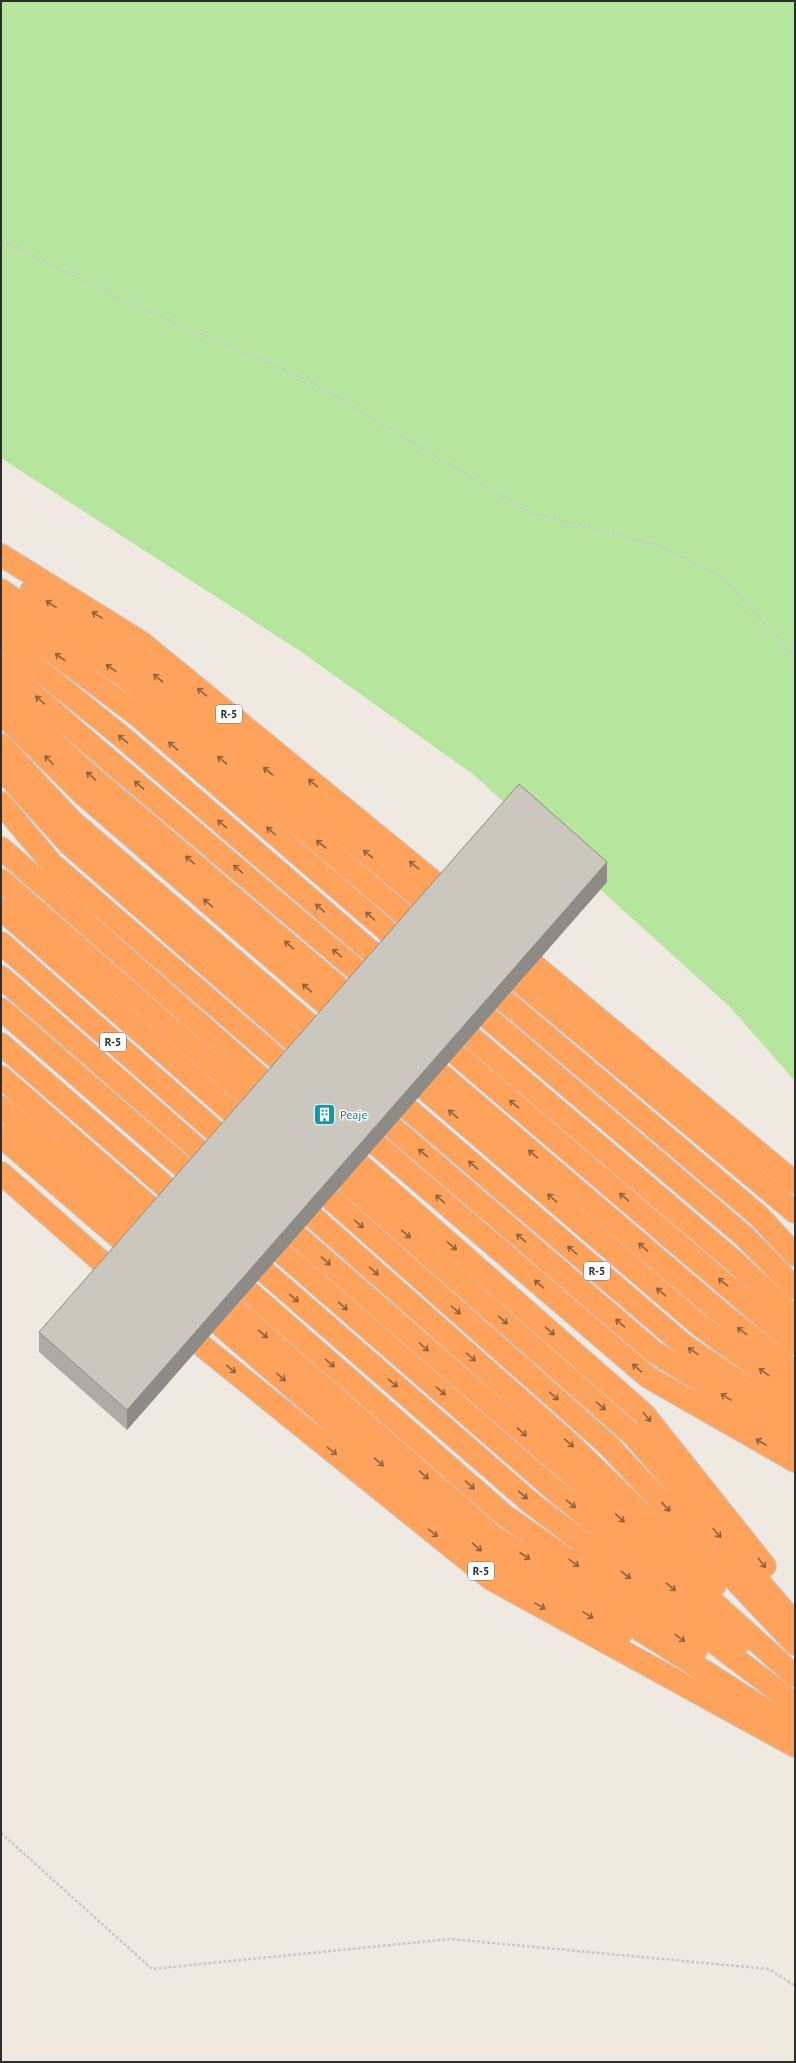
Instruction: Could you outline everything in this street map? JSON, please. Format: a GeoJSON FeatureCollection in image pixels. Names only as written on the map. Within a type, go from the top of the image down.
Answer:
{"type":"FeatureCollection","features":[{"type":"Feature","properties":{"kind":"highway","name":"R-5"},"geometry":{"type":"LineString","coordinates":[[1,555],[141,642],[444,890]]}},
{"type":"Feature","properties":{"kind":"highway","name":"R-5"},"geometry":{"type":"LineString","coordinates":[[1,571],[135,660],[430,906]]}},
{"type":"Feature","properties":{"kind":"highway"},"geometry":{"type":"LineString","coordinates":[[1,590],[125,677],[415,924]]}},
{"type":"Feature","properties":{"kind":"highway"},"geometry":{"type":"LineString","coordinates":[[1,613],[137,715],[400,941]]}},
{"type":"Feature","properties":{"kind":"highway"},"geometry":{"type":"LineString","coordinates":[[1,639],[121,736],[382,961]]}},
{"type":"Feature","properties":{"kind":"highway"},"geometry":{"type":"LineString","coordinates":[[1,666],[96,750],[367,979]]}},
{"type":"Feature","properties":{"kind":"highway"},"geometry":{"type":"LineString","coordinates":[[1,692],[79,766],[343,1005],[85,796],[1,713]]}},
{"type":"Feature","properties":{"kind":"highway"},"geometry":{"type":"LineString","coordinates":[[1,745],[72,820],[319,1033]]}},
{"type":"Feature","properties":{"kind":"highway"},"geometry":{"type":"LineString","coordinates":[[1,768],[69,844],[304,1050]]}},
{"type":"Feature","properties":{"kind":"highway"},"geometry":{"type":"LineString","coordinates":[[1,804],[52,864],[288,1068]]}},
{"type":"Feature","properties":{"kind":"highway"},"geometry":{"type":"LineString","coordinates":[[1,848],[271,1087]]}},
{"type":"Feature","properties":{"kind":"highway"},"geometry":{"type":"LineString","coordinates":[[1,880],[257,1104]]}},
{"type":"Feature","properties":{"kind":"highway","name":"R-5"},"geometry":{"type":"LineString","coordinates":[[1,909],[242,1121]]}},
{"type":"Feature","properties":{"kind":"highway","name":"R-5"},"geometry":{"type":"LineString","coordinates":[[1,943],[225,1140]]}},
{"type":"Feature","properties":{"kind":"highway"},"geometry":{"type":"LineString","coordinates":[[534,965],[795,1183]]}},
{"type":"Feature","properties":{"kind":"highway","name":"R-5"},"geometry":{"type":"LineString","coordinates":[[1,977],[209,1159]]}},
{"type":"Feature","properties":{"kind":"highway"},"geometry":{"type":"LineString","coordinates":[[520,982],[795,1212]]}},
{"type":"Feature","properties":{"kind":"highway"},"geometry":{"type":"LineString","coordinates":[[504,1000],[759,1216],[795,1255]]}},
{"type":"Feature","properties":{"kind":"highway"},"geometry":{"type":"LineString","coordinates":[[1,1009],[193,1176]]}},
{"type":"Feature","properties":{"kind":"highway"},"geometry":{"type":"LineString","coordinates":[[488,1018],[744,1236],[795,1288]]}},
{"type":"Feature","properties":{"kind":"highway"},"geometry":{"type":"LineString","coordinates":[[471,1038],[735,1262],[795,1318]]}},
{"type":"Feature","properties":{"kind":"highway"},"geometry":{"type":"LineString","coordinates":[[1,1044],[176,1196]]}},
{"type":"Feature","properties":{"kind":"highway"},"geometry":{"type":"LineString","coordinates":[[456,1054],[795,1344]]}},
{"type":"Feature","properties":{"kind":"highway"},"geometry":{"type":"LineString","coordinates":[[439,1073],[714,1308],[795,1372]]}},
{"type":"Feature","properties":{"kind":"highway"},"geometry":{"type":"LineString","coordinates":[[1,1077],[160,1215]]}},
{"type":"Feature","properties":{"kind":"highway","name":"R-5"},"geometry":{"type":"LineString","coordinates":[[425,1089],[698,1324],[795,1395]]}},
{"type":"Feature","properties":{"kind":"highway"},"geometry":{"type":"LineString","coordinates":[[1,1107],[145,1231]]}},
{"type":"Feature","properties":{"kind":"highway","name":"R-5"},"geometry":{"type":"LineString","coordinates":[[408,1109],[684,1345],[795,1420]]}},
{"type":"Feature","properties":{"kind":"highway","name":"R-5"},"geometry":{"type":"LineString","coordinates":[[392,1127],[654,1352],[795,1440]]}},
{"type":"Feature","properties":{"kind":"highway"},"geometry":{"type":"LineString","coordinates":[[1,1136],[131,1248]]}},
{"type":"Feature","properties":{"kind":"highway"},"geometry":{"type":"LineString","coordinates":[[377,1145],[648,1377],[795,1461]]}},
{"type":"Feature","properties":{"kind":"highway"},"geometry":{"type":"LineString","coordinates":[[359,1164],[644,1414],[795,1605]]}},
{"type":"Feature","properties":{"kind":"highway"},"geometry":{"type":"LineString","coordinates":[[1,1173],[112,1270]]}},
{"type":"Feature","properties":{"kind":"highway"},"geometry":{"type":"LineString","coordinates":[[345,1181],[634,1436],[795,1624]]}},
{"type":"Feature","properties":{"kind":"highway"},"geometry":{"type":"LineString","coordinates":[[330,1198],[608,1445],[795,1644]]}},
{"type":"Feature","properties":{"kind":"highway"},"geometry":{"type":"LineString","coordinates":[[313,1217],[570,1444],[795,1663]]}},
{"type":"Feature","properties":{"kind":"highway"},"geometry":{"type":"LineString","coordinates":[[297,1236],[570,1473],[795,1676]]}},
{"type":"Feature","properties":{"kind":"highway"},"geometry":{"type":"LineString","coordinates":[[282,1253],[552,1488],[795,1690]]}},
{"type":"Feature","properties":{"kind":"highway"},"geometry":{"type":"LineString","coordinates":[[265,1272],[531,1503],[795,1704]]}},
{"type":"Feature","properties":{"kind":"highway"},"geometry":{"type":"LineString","coordinates":[[248,1292],[504,1515],[795,1717]]}},
{"type":"Feature","properties":{"kind":"highway","name":"R-5"},"geometry":{"type":"LineString","coordinates":[[795,1729],[493,1536],[226,1316],[485,1554],[795,1738]]}},
{"type":"Feature","properties":{"kind":"highway","name":"R-5"},"geometry":{"type":"LineString","coordinates":[[201,1345],[491,1579],[795,1746]]}},
{"type":"Feature","properties":{"kind":"path"},"geometry":{"type":"LineString","coordinates":[[1,240],[134,305],[310,381],[529,512],[660,546],[721,576],[795,656]]}},
{"type":"Feature","properties":{"kind":"path"},"geometry":{"type":"LineString","coordinates":[[1,1833],[152,1969],[450,1939],[769,1968],[795,1986]]}},
{"type":"Feature","properties":{"kind":"green space"},"geometry":{"type":"Polygon","coordinates":[[[1,1],[795,1],[795,1081],[730,1007],[474,775],[300,651],[1,458],[1,1]]]}},
{"type":"Feature","properties":{"kind":"building","name":"Peaje"},"geometry":{"type":"Polygon","coordinates":[[[519,784],[607,862],[127,1410],[39,1332],[519,784]]]}},
{"type":"Feature","properties":{"kind":"place","name":"Peaje"},"geometry":{"type":"Point","coordinates":[325,1115]}}]}
